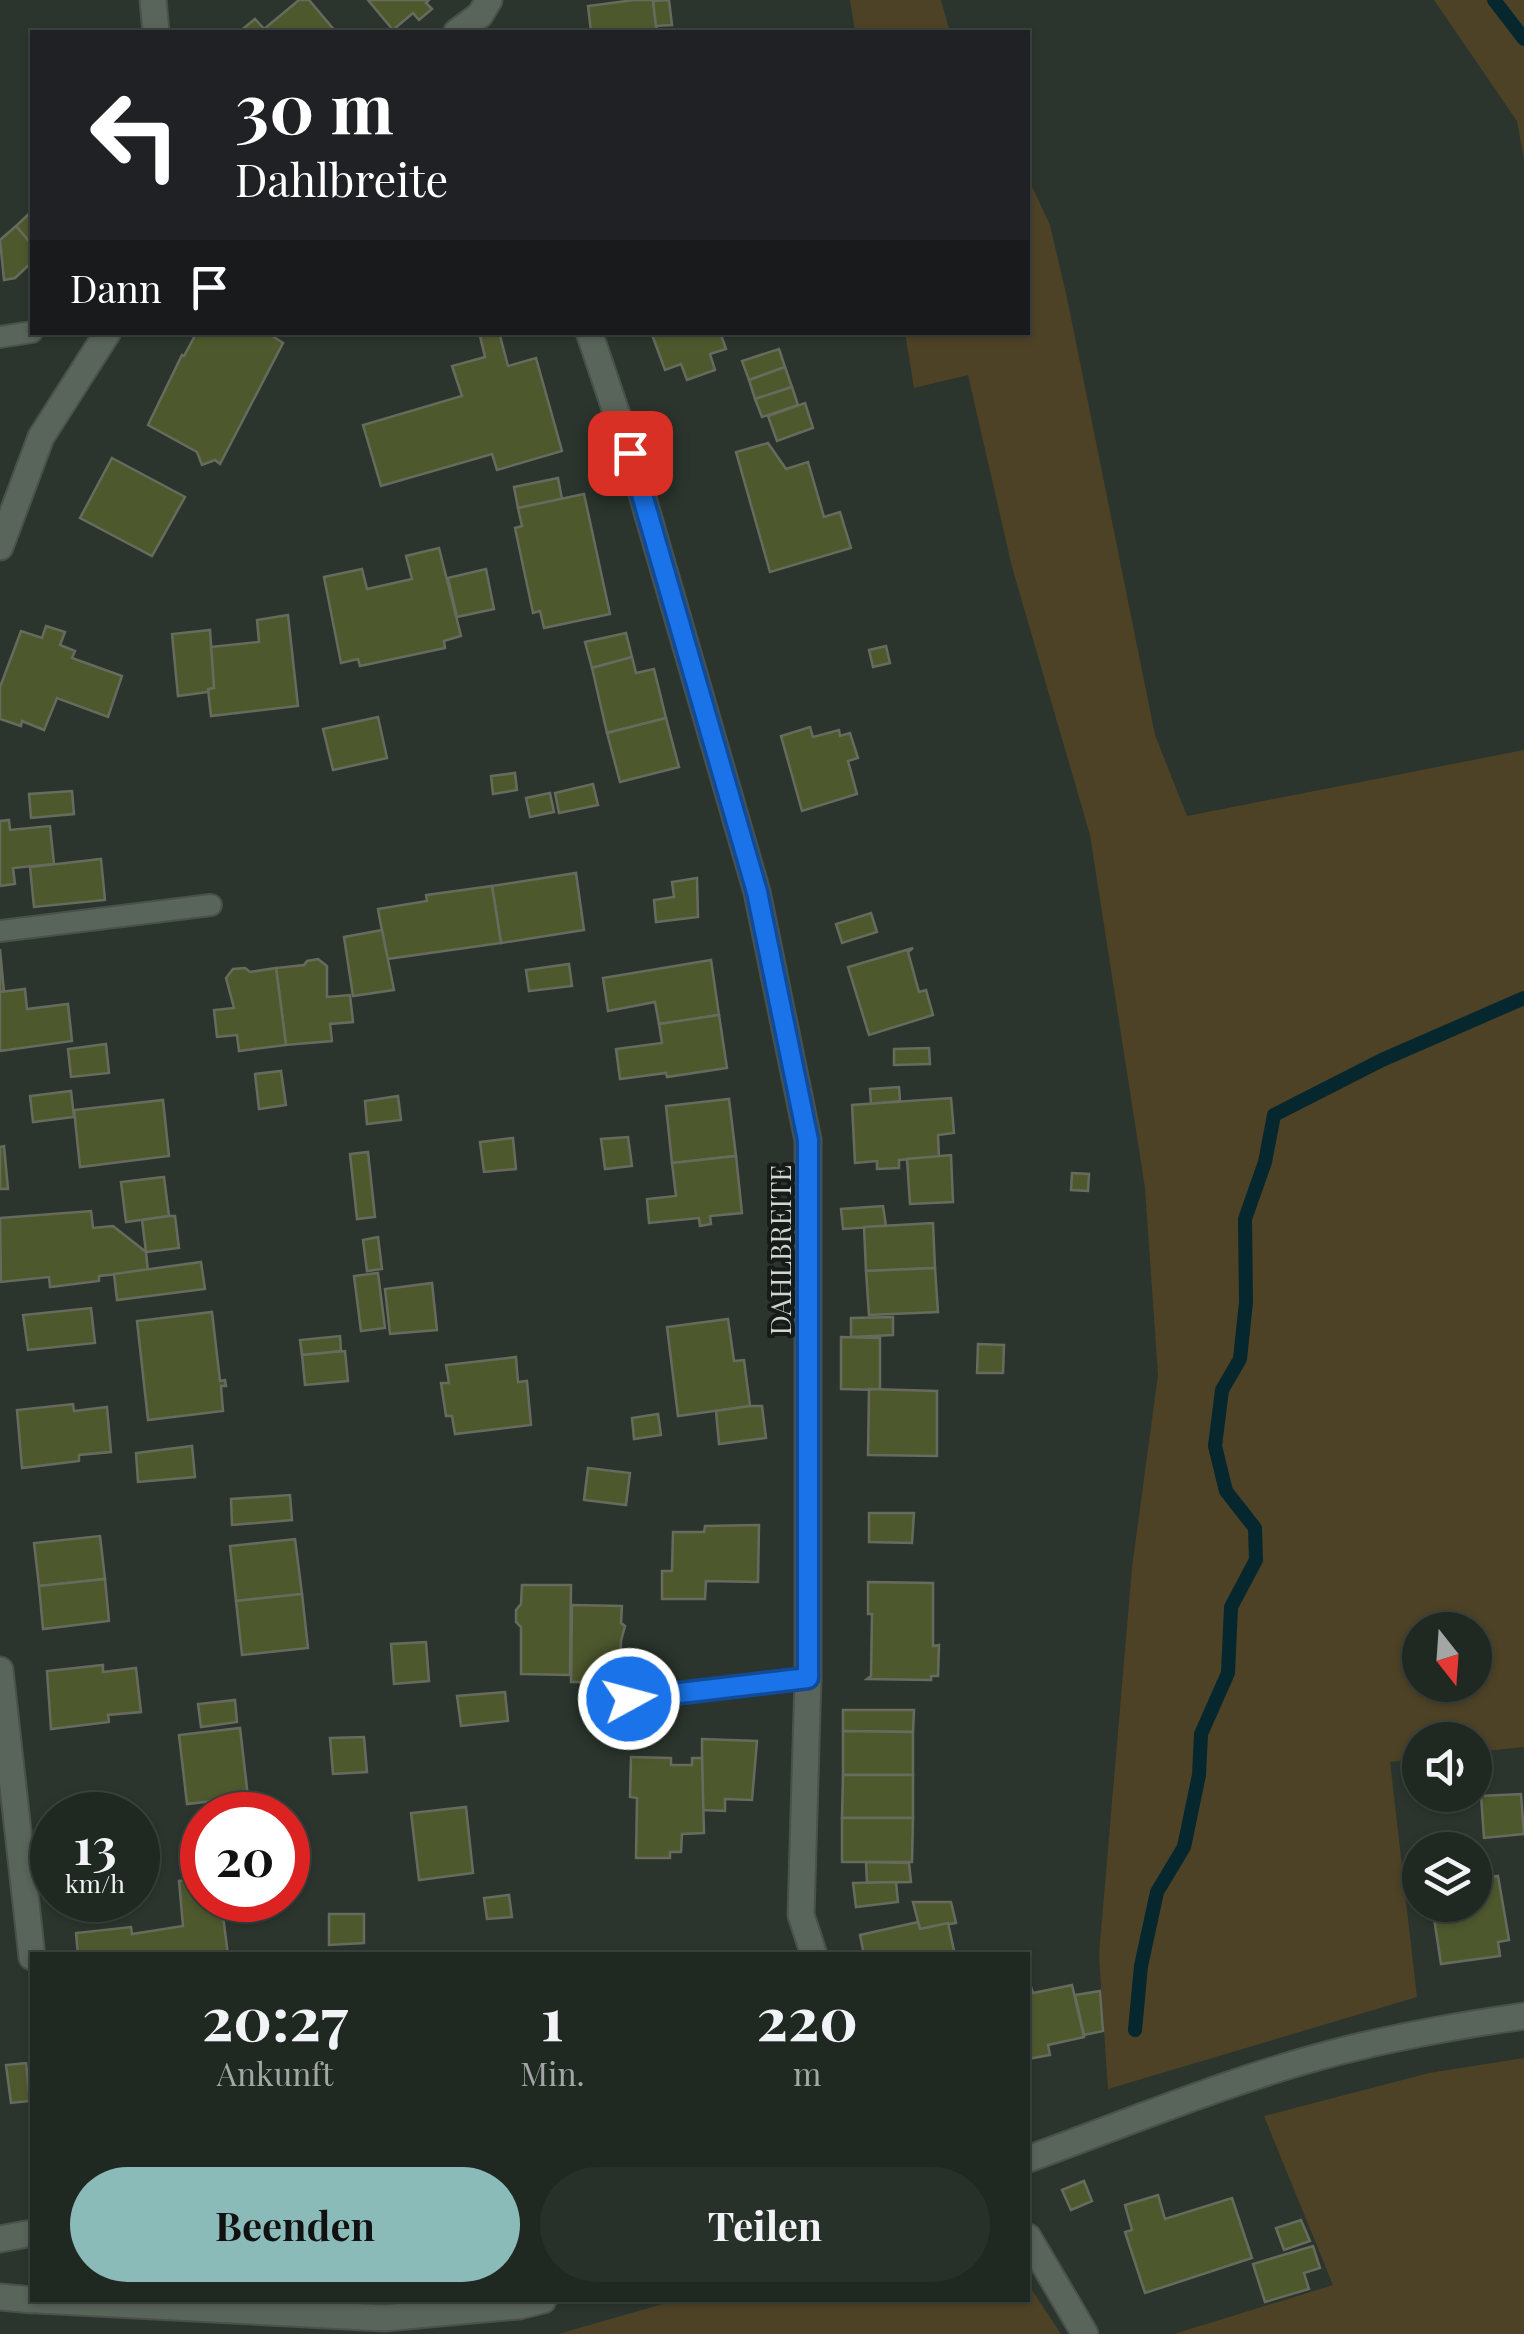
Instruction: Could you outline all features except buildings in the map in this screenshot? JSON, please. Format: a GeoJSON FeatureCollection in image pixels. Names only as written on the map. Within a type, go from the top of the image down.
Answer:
{"type":"FeatureCollection","features":[{"type":"Feature","properties":{"kind":"street"},"geometry":{"type":"LineString","coordinates":[[153,0],[156,30]]}},
{"type":"Feature","properties":{"kind":"street"},"geometry":{"type":"LineString","coordinates":[[461,30],[485,16]]}},
{"type":"Feature","properties":{"kind":"street"},"geometry":{"type":"LineString","coordinates":[[0,546],[41,438],[106,335]]}},
{"type":"Feature","properties":{"kind":"street","name":"DAHLBREITE"},"geometry":{"type":"LineString","coordinates":[[590,335],[630,453],[757,892],[805,1123],[810,1278],[808,1678],[800,1914],[813,1952]]}},
{"type":"Feature","properties":{"kind":"street"},"geometry":{"type":"LineString","coordinates":[[0,1670],[31,1952]]}},
{"type":"Feature","properties":{"kind":"street"},"geometry":{"type":"LineString","coordinates":[[1030,2157],[1336,2052],[1524,2016]]}},
{"type":"Feature","properties":{"kind":"street"},"geometry":{"type":"LineString","coordinates":[[0,2239],[30,2233]]}},
{"type":"Feature","properties":{"kind":"street"},"geometry":{"type":"LineString","coordinates":[[1030,2240],[1085,2334]]}},
{"type":"Feature","properties":{"kind":"street"},"geometry":{"type":"LineString","coordinates":[[0,2297],[30,2300]]}},
{"type":"Feature","properties":{"kind":"street"},"geometry":{"type":"LineString","coordinates":[[75,2302],[384,2318],[536,2302]]}},
{"type":"Feature","properties":{"kind":"lane"},"geometry":{"type":"LineString","coordinates":[[0,337],[30,332]]}},
{"type":"Feature","properties":{"kind":"lane"},"geometry":{"type":"LineString","coordinates":[[0,931],[211,905]]}},
{"type":"Feature","properties":{"kind":"lane"},"geometry":{"type":"LineString","coordinates":[[590,1704],[808,1678]]}},
{"type":"Feature","properties":{"kind":"shaded area"},"geometry":{"type":"Polygon","coordinates":[[[850,0],[941,0],[949,30],[855,30],[850,0]]]}},
{"type":"Feature","properties":{"kind":"shaded area"},"geometry":{"type":"Polygon","coordinates":[[[1434,0],[1524,0],[1524,159],[1517,121],[1434,0]]]}},
{"type":"Feature","properties":{"kind":"shaded area"},"geometry":{"type":"Polygon","coordinates":[[[1030,182],[1050,225],[1067,298],[1155,735],[1187,816],[1524,750],[1524,1747],[1492,1750],[1492,1722],[1402,1722],[1402,1760],[1390,1762],[1402,1866],[1402,1922],[1408,1922],[1417,1997],[1108,2089],[1099,1955],[1132,1568],[1158,1375],[1145,1188],[1090,835],[1012,567],[968,375],[914,388],[905,335],[1030,335],[1030,182]]]}},
{"type":"Feature","properties":{"kind":"shaded area"},"geometry":{"type":"Polygon","coordinates":[[[1524,2058],[1524,2334],[1174,2334],[1333,2285],[1264,2116],[1429,2073],[1524,2058]]]}},
{"type":"Feature","properties":{"kind":"shaded area"},"geometry":{"type":"Polygon","coordinates":[[[1030,2287],[1061,2334],[558,2334],[670,2302],[1030,2302],[1030,2287]]]}},
{"type":"Feature","properties":{"kind":"waterway"},"geometry":{"type":"LineString","coordinates":[[1494,0],[1524,39]]}},
{"type":"Feature","properties":{"kind":"waterway"},"geometry":{"type":"LineString","coordinates":[[1135,2030],[1141,1966],[1157,1892],[1184,1847],[1199,1775],[1201,1734],[1228,1673],[1231,1607],[1256,1560],[1255,1528],[1226,1491],[1215,1446],[1222,1390],[1240,1359],[1246,1302],[1245,1219],[1265,1162],[1274,1115],[1382,1060],[1524,998]]}},
{"type":"Feature","properties":{"kind":"route"},"geometry":{"type":"LineString","coordinates":[[629,1699],[808,1678],[810,1296],[808,1140],[796,1072],[757,892],[630,453]]}}]}
